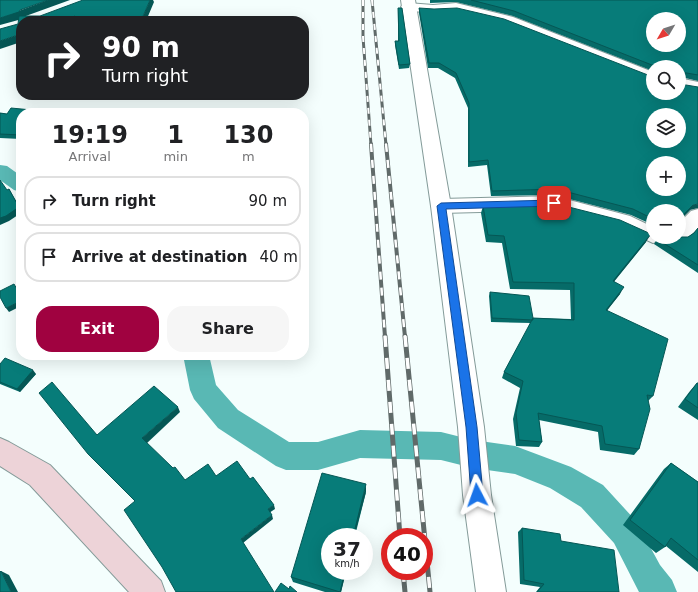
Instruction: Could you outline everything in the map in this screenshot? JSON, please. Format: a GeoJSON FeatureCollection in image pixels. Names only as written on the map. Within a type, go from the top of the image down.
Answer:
{"type":"FeatureCollection","features":[{"type":"Feature","properties":{"kind":"main road"},"geometry":{"type":"LineString","coordinates":[[0,451],[40,475],[150,592]]}},
{"type":"Feature","properties":{"kind":"street"},"geometry":{"type":"LineString","coordinates":[[491,592],[477,495],[472,427],[441,206],[408,3],[434,9],[456,7],[508,20],[646,74]]}},
{"type":"Feature","properties":{"kind":"street"},"geometry":{"type":"LineString","coordinates":[[686,84],[698,87]]}},
{"type":"Feature","properties":{"kind":"street"},"geometry":{"type":"LineString","coordinates":[[441,206],[554,203],[623,221],[646,233]]}},
{"type":"Feature","properties":{"kind":"street"},"geometry":{"type":"LineString","coordinates":[[686,228],[698,216]]}},
{"type":"Feature","properties":{"kind":"building"},"geometry":{"type":"Polygon","coordinates":[[[0,0],[48,0],[0,18],[0,0]]]}},
{"type":"Feature","properties":{"kind":"building"},"geometry":{"type":"Polygon","coordinates":[[[83,0],[150,0],[143,16],[40,16],[83,0]]]}},
{"type":"Feature","properties":{"kind":"building"},"geometry":{"type":"Polygon","coordinates":[[[471,0],[698,0],[698,75],[686,73],[686,60],[646,60],[646,63],[514,11],[471,0]]]}},
{"type":"Feature","properties":{"kind":"building"},"geometry":{"type":"Polygon","coordinates":[[[398,8],[402,8],[410,64],[399,65],[395,41],[399,41],[398,8]]]}},
{"type":"Feature","properties":{"kind":"building"},"geometry":{"type":"Polygon","coordinates":[[[419,8],[457,8],[504,19],[646,74],[646,100],[686,100],[686,85],[698,87],[698,204],[693,205],[686,212],[686,204],[646,204],[646,216],[633,209],[556,189],[492,191],[488,160],[469,162],[469,103],[456,73],[439,63],[429,63],[419,8]]]}},
{"type":"Feature","properties":{"kind":"building"},"geometry":{"type":"Polygon","coordinates":[[[16,25],[16,36],[0,41],[0,29],[16,25]]]}},
{"type":"Feature","properties":{"kind":"building"},"geometry":{"type":"Polygon","coordinates":[[[11,108],[16,108],[16,135],[0,134],[0,113],[7,114],[11,108]]]}},
{"type":"Feature","properties":{"kind":"building"},"geometry":{"type":"Polygon","coordinates":[[[0,180],[7,190],[9,189],[16,202],[16,209],[0,218],[0,180]]]}},
{"type":"Feature","properties":{"kind":"building"},"geometry":{"type":"Polygon","coordinates":[[[557,204],[620,220],[646,232],[646,240],[613,281],[624,287],[606,310],[668,339],[653,396],[647,395],[650,409],[639,449],[605,444],[602,426],[538,413],[542,442],[519,440],[516,413],[523,381],[504,372],[533,318],[574,320],[574,283],[513,282],[504,236],[488,235],[483,206],[557,204]]]}},
{"type":"Feature","properties":{"kind":"building"},"geometry":{"type":"Polygon","coordinates":[[[698,228],[698,265],[665,244],[686,244],[686,237],[694,233],[698,228]]]}},
{"type":"Feature","properties":{"kind":"building"},"geometry":{"type":"Polygon","coordinates":[[[14,284],[16,287],[16,303],[6,308],[0,297],[0,291],[14,284]]]}},
{"type":"Feature","properties":{"kind":"building"},"geometry":{"type":"Polygon","coordinates":[[[490,292],[529,296],[533,320],[492,318],[490,292]]]}},
{"type":"Feature","properties":{"kind":"building"},"geometry":{"type":"Polygon","coordinates":[[[5,358],[33,370],[17,389],[0,382],[0,364],[5,358]]]}},
{"type":"Feature","properties":{"kind":"building"},"geometry":{"type":"Polygon","coordinates":[[[52,382],[97,435],[154,386],[178,407],[142,438],[173,468],[175,467],[185,480],[208,464],[216,476],[237,461],[250,479],[253,477],[274,505],[268,509],[272,515],[241,539],[274,592],[176,592],[162,567],[124,510],[135,501],[88,454],[39,393],[52,382]]]}},
{"type":"Feature","properties":{"kind":"building"},"geometry":{"type":"Polygon","coordinates":[[[698,383],[698,408],[685,399],[698,383]]]}},
{"type":"Feature","properties":{"kind":"building"},"geometry":{"type":"Polygon","coordinates":[[[671,463],[698,482],[698,560],[671,538],[665,547],[630,520],[671,463]]]}},
{"type":"Feature","properties":{"kind":"building"},"geometry":{"type":"Polygon","coordinates":[[[322,473],[366,484],[355,528],[321,528],[321,580],[343,580],[340,592],[291,577],[322,473]]]}},
{"type":"Feature","properties":{"kind":"building"},"geometry":{"type":"Polygon","coordinates":[[[522,528],[560,534],[561,541],[614,550],[619,592],[537,592],[544,584],[524,580],[522,528]]]}},
{"type":"Feature","properties":{"kind":"building"},"geometry":{"type":"Polygon","coordinates":[[[1,571],[11,592],[0,592],[1,571]]]}},
{"type":"Feature","properties":{"kind":"building"},"geometry":{"type":"Polygon","coordinates":[[[281,583],[289,589],[290,586],[297,592],[275,592],[281,583]]]}},
{"type":"Feature","properties":{"kind":"waterway"},"geometry":{"type":"LineString","coordinates":[[0,171],[16,182]]}},
{"type":"Feature","properties":{"kind":"waterway"},"geometry":{"type":"LineString","coordinates":[[197,360],[204,390],[228,419],[286,456],[318,456],[360,444],[441,446],[473,454],[515,460],[560,477],[592,496],[625,532],[648,577],[660,592]]}},
{"type":"Feature","properties":{"kind":"railway"},"geometry":{"type":"LineString","coordinates":[[363,0],[363,37],[371,145]]}},
{"type":"Feature","properties":{"kind":"railway"},"geometry":{"type":"LineString","coordinates":[[372,0],[386,145]]}},
{"type":"Feature","properties":{"kind":"railway"},"geometry":{"type":"LineString","coordinates":[[371,144],[385,337]]}},
{"type":"Feature","properties":{"kind":"railway"},"geometry":{"type":"LineString","coordinates":[[386,144],[405,337]]}},
{"type":"Feature","properties":{"kind":"railway"},"geometry":{"type":"LineString","coordinates":[[385,336],[399,528]]}},
{"type":"Feature","properties":{"kind":"railway"},"geometry":{"type":"LineString","coordinates":[[405,336],[430,592]]}},
{"type":"Feature","properties":{"kind":"railway"},"geometry":{"type":"LineString","coordinates":[[404,580],[405,592]]}},
{"type":"Feature","properties":{"kind":"route"},"geometry":{"type":"LineString","coordinates":[[477,495],[472,427],[441,206],[554,203]]}}]}
